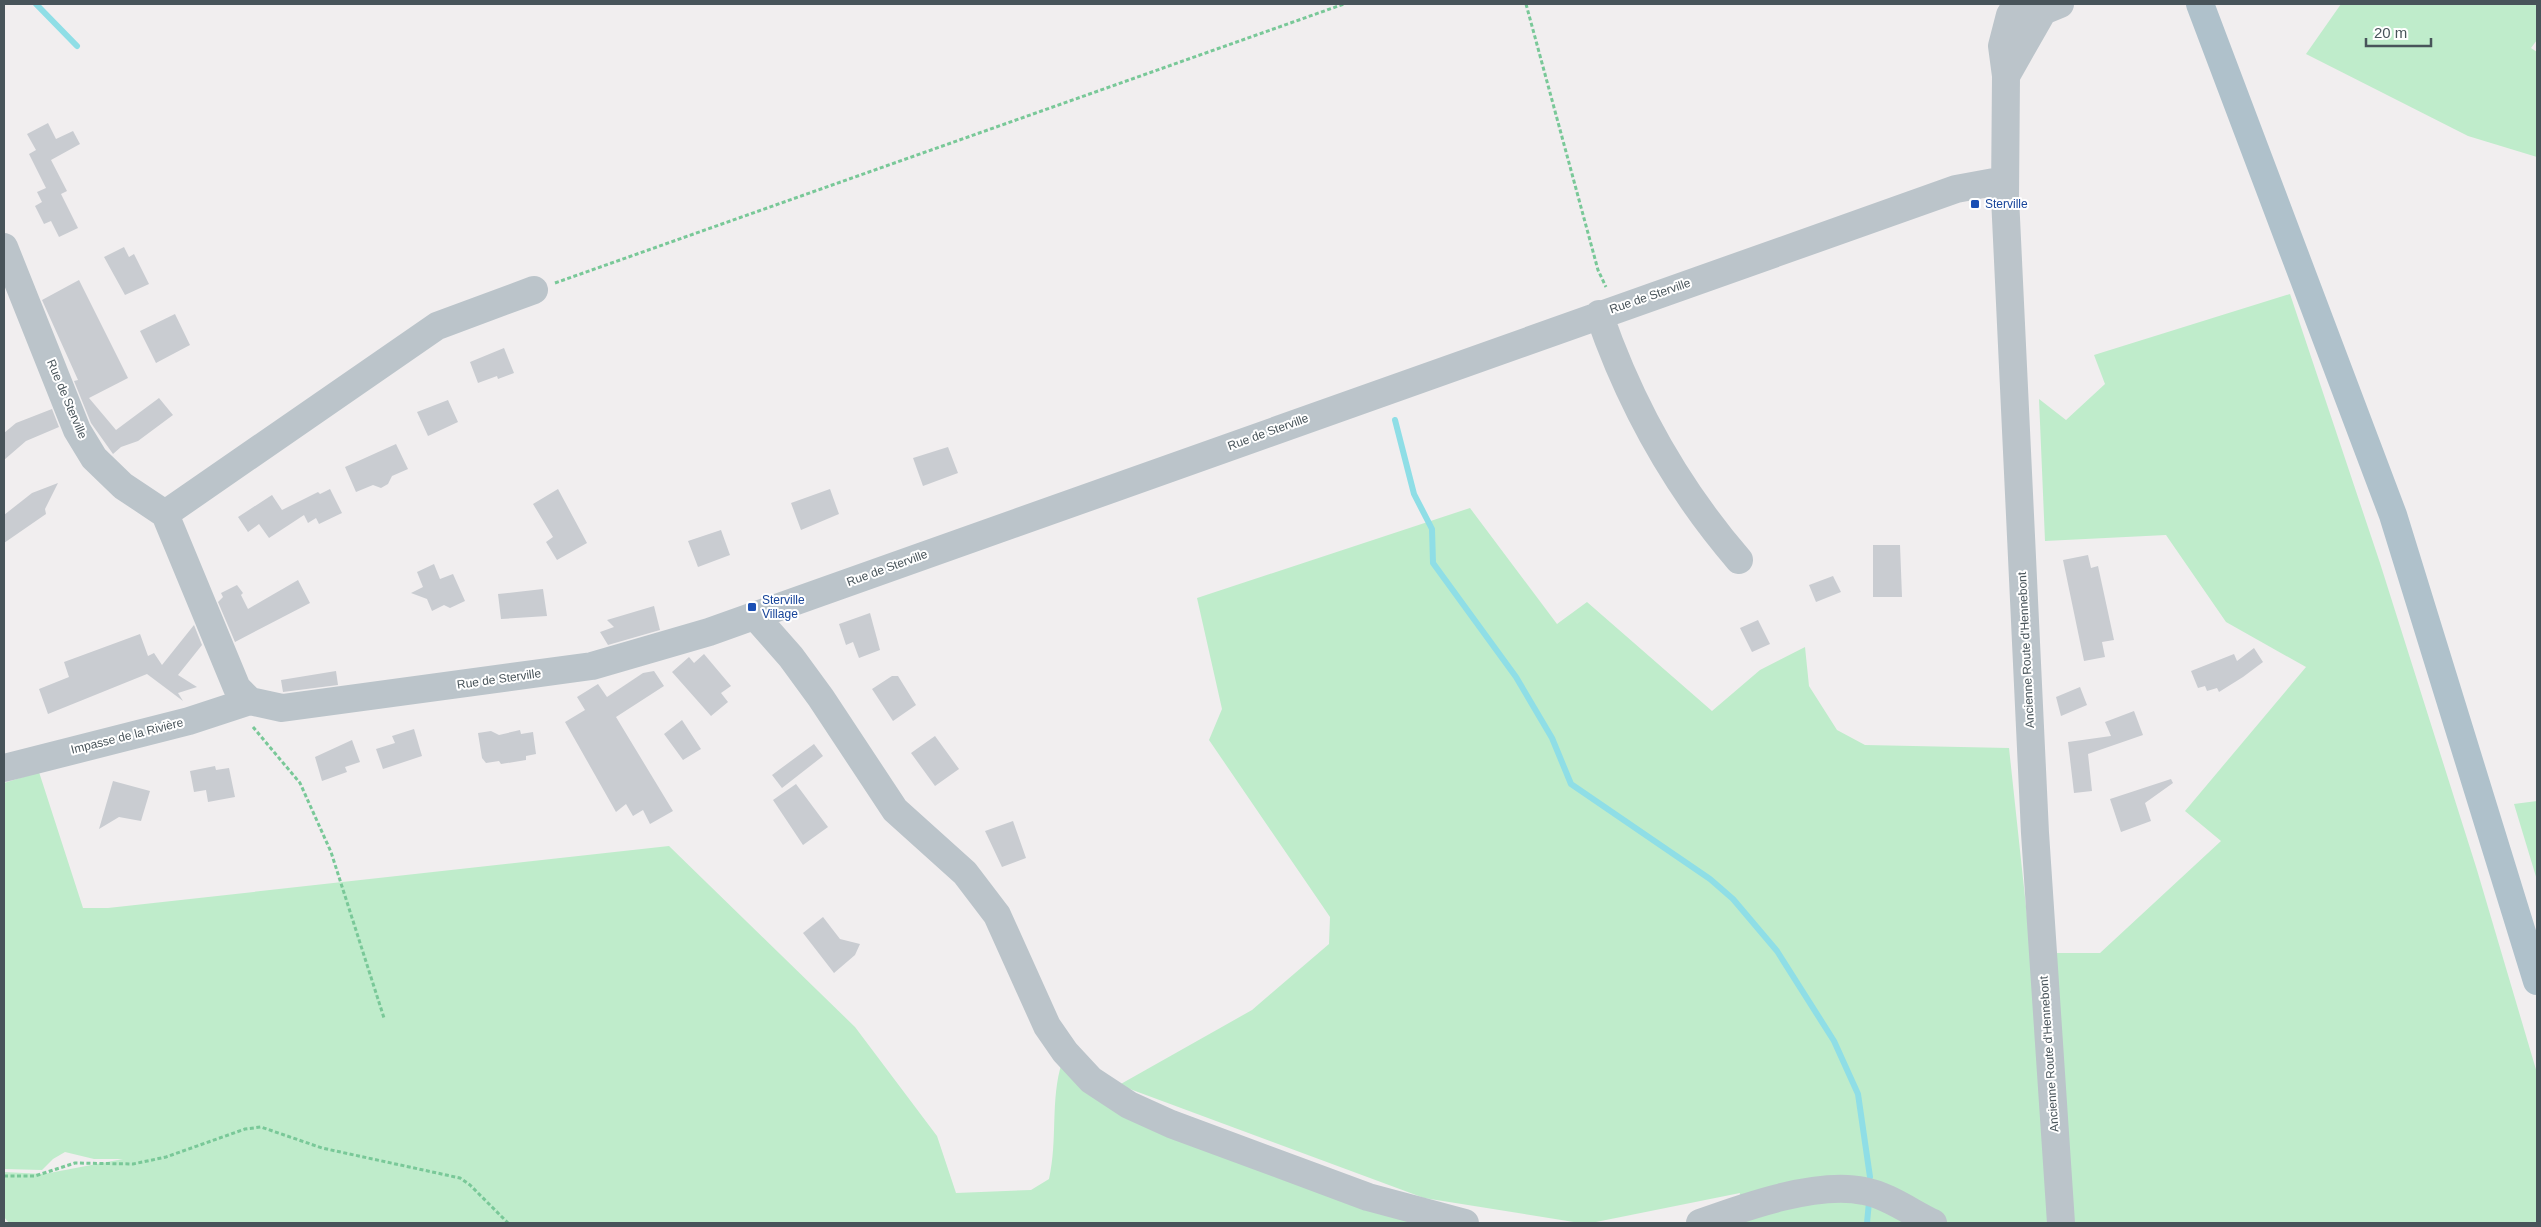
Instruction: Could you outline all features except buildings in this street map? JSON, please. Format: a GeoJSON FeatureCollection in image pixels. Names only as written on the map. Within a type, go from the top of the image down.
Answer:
{"type":"FeatureCollection","features":[{"type":"Feature","properties":{"kind":"main road"},"geometry":{"type":"LineString","coordinates":[[2200,4],[2393,515],[2537,981]]}},
{"type":"Feature","properties":{"kind":"street","name":"Ancienne Route d'Hennebont"},"geometry":{"type":"LineString","coordinates":[[2017,4],[2010,15],[2002,46],[2006,76],[2005,180],[2035,833],[2061,1223]]}},
{"type":"Feature","properties":{"kind":"street"},"geometry":{"type":"LineString","coordinates":[[2006,76],[2045,6]]}},
{"type":"Feature","properties":{"kind":"street","name":"Rue de Sterville"},"geometry":{"type":"LineString","coordinates":[[250,702],[282,708],[592,666],[709,632],[1607,311],[1956,189],[2005,180]]}},
{"type":"Feature","properties":{"kind":"street","name":"Rue de Sterville"},"geometry":{"type":"LineString","coordinates":[[4,247],[77,430],[94,458],[123,486],[164,514]]}},
{"type":"Feature","properties":{"kind":"street"},"geometry":{"type":"LineString","coordinates":[[250,702],[236,688],[164,514],[437,326],[534,290]]}},
{"type":"Feature","properties":{"kind":"street"},"geometry":{"type":"LineString","coordinates":[[1607,311],[1606,336],[1654,440],[1709,526],[1739,560]]}},
{"type":"Feature","properties":{"kind":"street"},"geometry":{"type":"LineString","coordinates":[[754,615],[791,657],[821,698],[895,810],[964,874],[997,915],[1047,1026],[1065,1052],[1090,1080],[1129,1105],[1171,1124],[1368,1197],[1465,1223]]}},
{"type":"Feature","properties":{"kind":"street","name":"Impasse de la Rivière"},"geometry":{"type":"LineString","coordinates":[[4,768],[188,721],[250,702]]}},
{"type":"Feature","properties":{"kind":"street"},"geometry":{"type":"LineString","coordinates":[[1700,1223],[1737,1210],[1821,1189],[1864,1191],[1933,1223]]}},
{"type":"Feature","properties":{"kind":"path"},"geometry":{"type":"LineString","coordinates":[[534,290],[1344,4]]}},
{"type":"Feature","properties":{"kind":"path"},"geometry":{"type":"LineString","coordinates":[[1526,4],[1598,270],[1607,311]]}},
{"type":"Feature","properties":{"kind":"path"},"geometry":{"type":"LineString","coordinates":[[250,702],[253,730],[300,783],[331,852],[384,1018]]}},
{"type":"Feature","properties":{"kind":"path"},"geometry":{"type":"LineString","coordinates":[[4,1176],[35,1176],[74,1163],[133,1164],[166,1157],[245,1129],[260,1128],[322,1148],[460,1178],[470,1185],[508,1223]]}},
{"type":"Feature","properties":{"kind":"green space"},"geometry":{"type":"Polygon","coordinates":[[[2341,4],[2537,4],[2537,40],[2531,48],[2537,52],[2537,157],[2468,136],[2306,54],[2341,4]]]}},
{"type":"Feature","properties":{"kind":"green space"},"geometry":{"type":"Polygon","coordinates":[[[2290,294],[2380,563],[2477,870],[2537,1073],[2537,1223],[1737,1223],[1740,1193],[1591,1223],[1580,1223],[1424,1198],[1119,1085],[1252,1010],[1329,944],[1330,917],[1209,740],[1222,709],[1197,598],[1470,508],[1557,624],[1587,602],[1712,711],[1760,670],[1805,647],[1809,686],[1837,730],[1865,745],[2009,748],[2031,953],[2100,953],[2221,841],[2185,811],[2306,667],[2226,622],[2166,535],[2045,541],[2039,399],[2066,420],[2105,384],[2094,355],[2290,294]]]}},
{"type":"Feature","properties":{"kind":"green space"},"geometry":{"type":"Polygon","coordinates":[[[39,772],[83,908],[108,908],[669,846],[855,1027],[937,1136],[956,1193],[1031,1190],[1049,1179],[1052,1164],[1056,1091],[1062,1062],[1421,1223],[9,1223],[4,1217],[4,1172],[44,1174],[123,1159],[94,1159],[65,1152],[53,1159],[42,1170],[4,1169],[4,783],[39,772]]]}},
{"type":"Feature","properties":{"kind":"green space"},"geometry":{"type":"Polygon","coordinates":[[[2537,801],[2537,880],[2514,804],[2537,801]]]}},
{"type":"Feature","properties":{"kind":"waterway"},"geometry":{"type":"LineString","coordinates":[[36,4],[77,46]]}},
{"type":"Feature","properties":{"kind":"waterway"},"geometry":{"type":"LineString","coordinates":[[1395,420],[1414,494],[1432,529],[1433,563],[1516,677],[1552,738],[1571,784],[1710,879],[1733,899],[1777,951],[1834,1041],[1858,1094],[1870,1177]]}},
{"type":"Feature","properties":{"kind":"waterway"},"geometry":{"type":"LineString","coordinates":[[1867,1223],[1869,1202]]}},
{"type":"Feature","properties":{"kind":"place","name":"Sterville"},"geometry":{"type":"Point","coordinates":[1975,204]}},
{"type":"Feature","properties":{"kind":"place","name":"Sterville Village"},"geometry":{"type":"Point","coordinates":[752,607]}}]}
